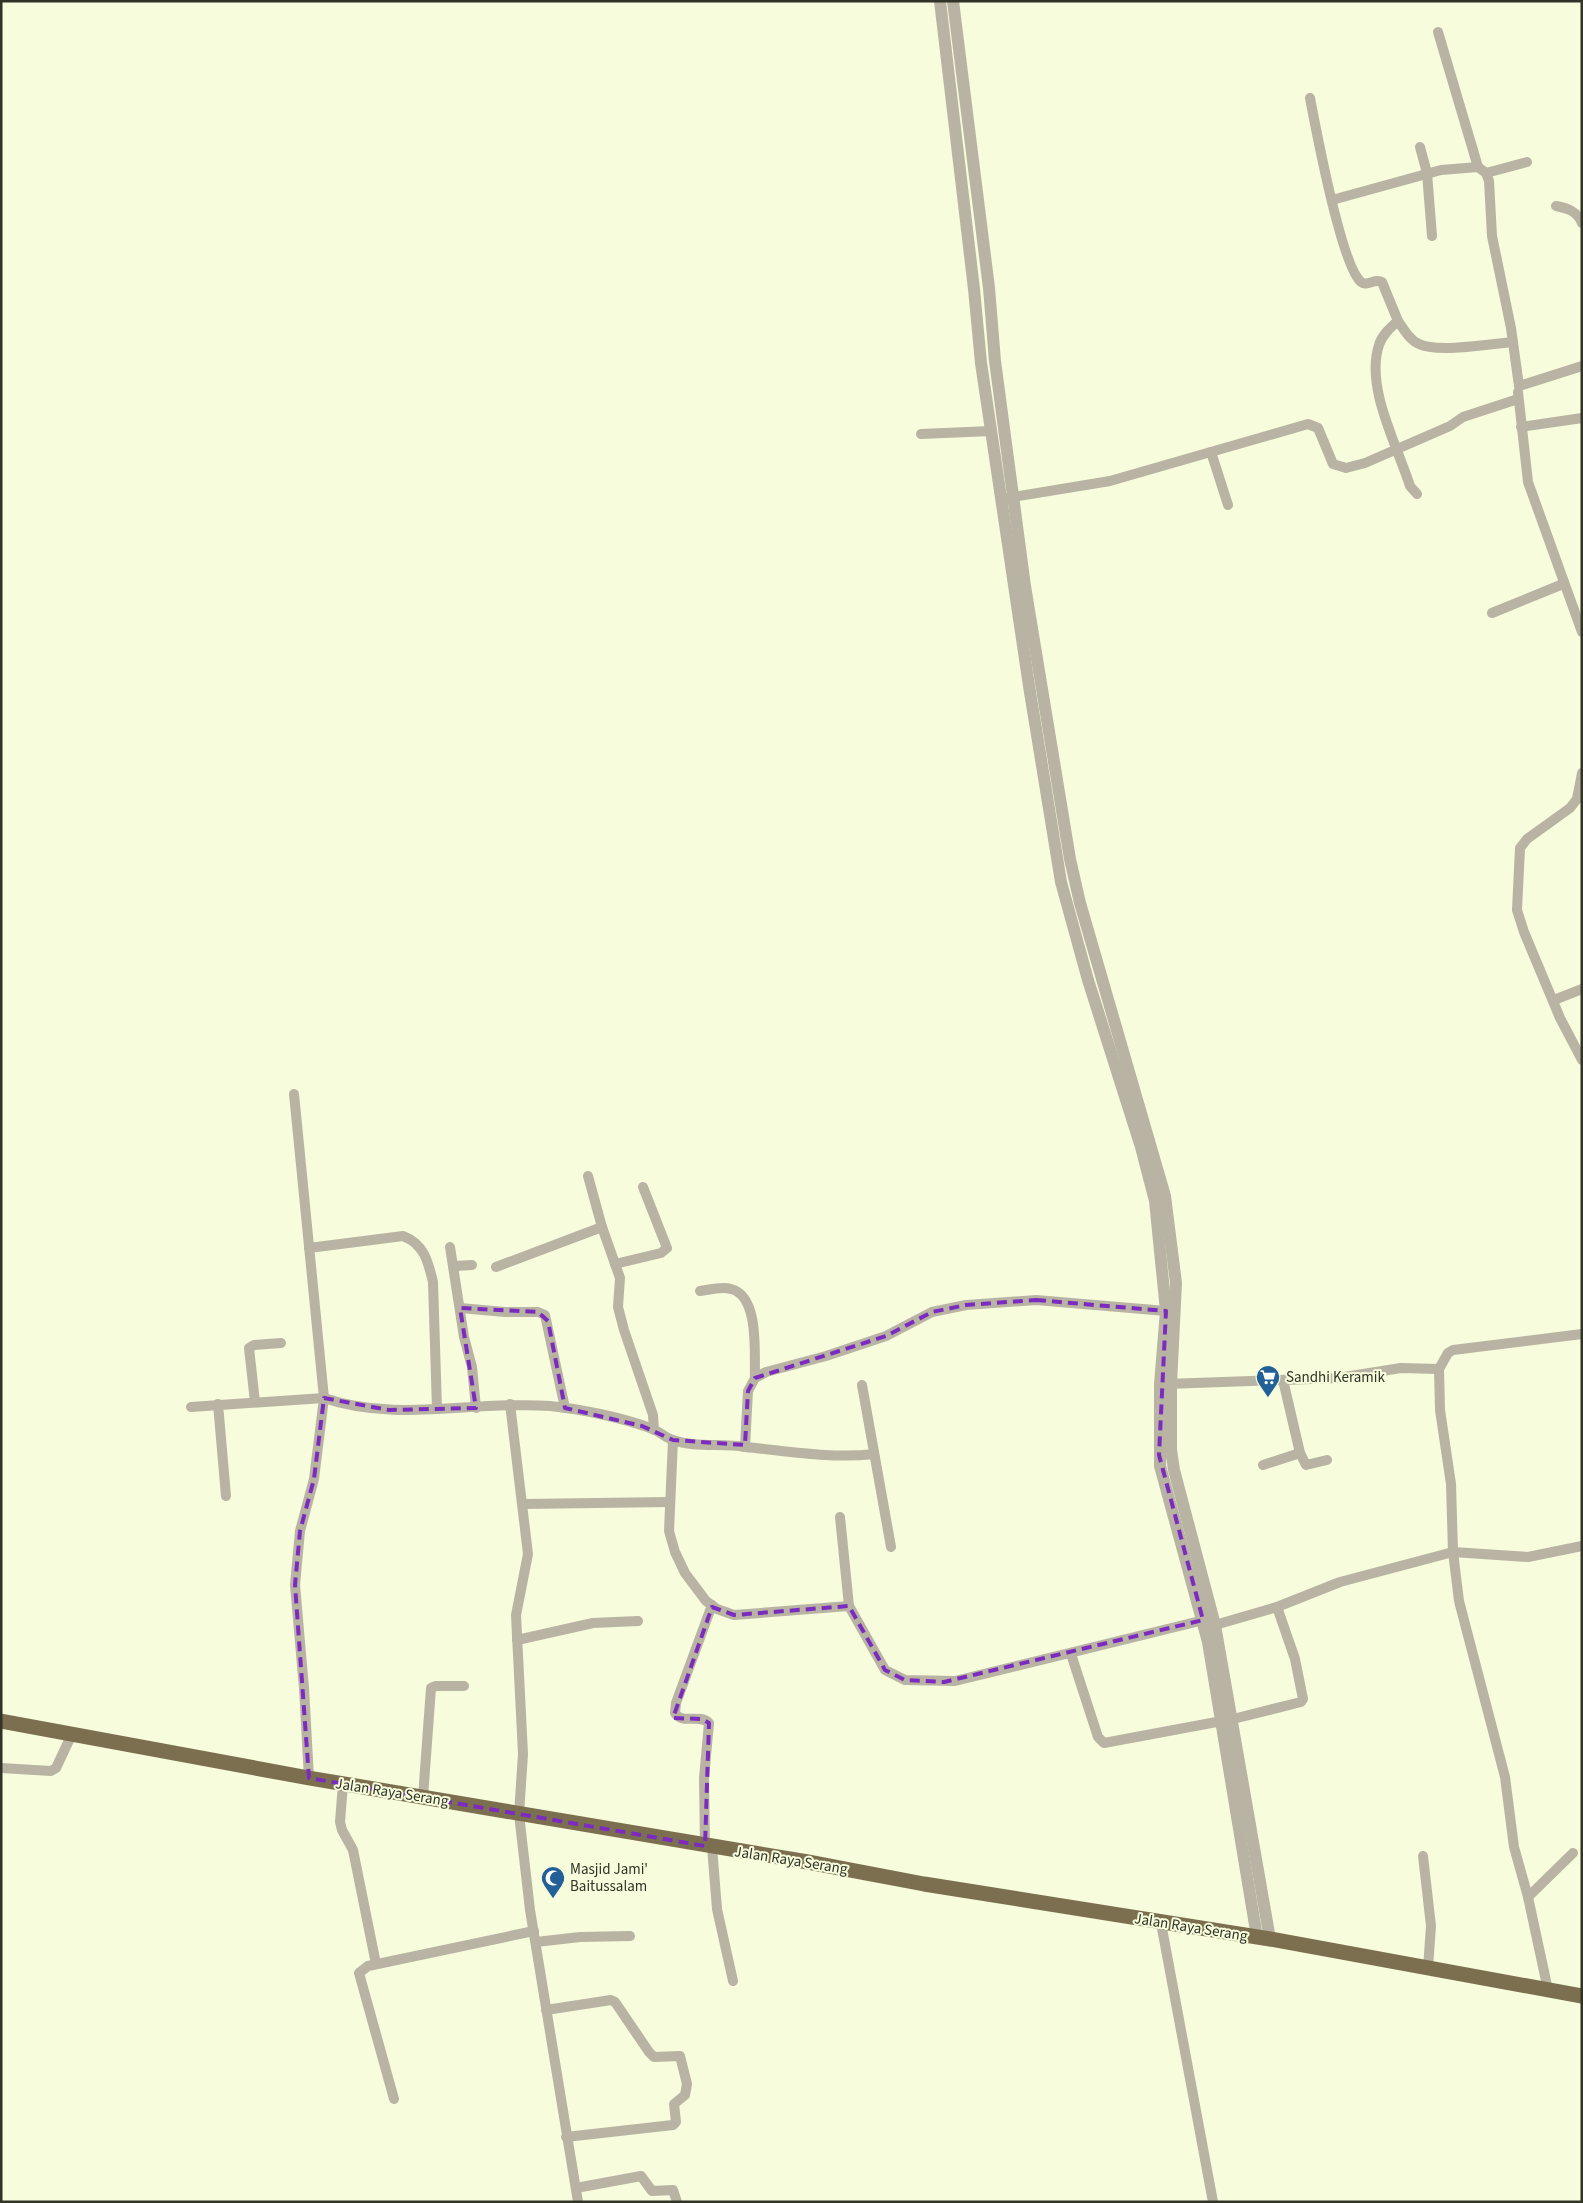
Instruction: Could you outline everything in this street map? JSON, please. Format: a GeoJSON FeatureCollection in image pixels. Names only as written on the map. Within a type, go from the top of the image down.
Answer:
{"type":"FeatureCollection","features":[{"type":"Feature","properties":{"kind":"highway","name":"Jalan Raya Serang"},"geometry":{"type":"LineString","coordinates":[[1,1721],[343,1784],[1161,1923],[1264,1938],[1582,1996]]}},
{"type":"Feature","properties":{"kind":"street"},"geometry":{"type":"LineString","coordinates":[[940,1],[981,363],[991,431],[1008,497],[1074,878],[1165,1196],[1176,1283],[1165,1384]]}},
{"type":"Feature","properties":{"kind":"street"},"geometry":{"type":"LineString","coordinates":[[953,1],[988,288],[1008,497],[1014,592],[1061,882],[1086,974],[1155,1200],[1166,1311],[1165,1384],[1171,1450],[1172,1488],[1210,1621],[1264,1938]]}},
{"type":"Feature","properties":{"kind":"street"},"geometry":{"type":"LineString","coordinates":[[1438,32],[1482,170],[1492,236],[1513,342],[1528,482],[1563,584],[1582,632]]}},
{"type":"Feature","properties":{"kind":"street"},"geometry":{"type":"LineString","coordinates":[[1310,98],[1344,246],[1358,277],[1364,284],[1377,280],[1382,282],[1398,322],[1411,338],[1426,347],[1449,348],[1513,342]]}},
{"type":"Feature","properties":{"kind":"street"},"geometry":{"type":"LineString","coordinates":[[1420,147],[1427,173],[1432,236]]}},
{"type":"Feature","properties":{"kind":"street"},"geometry":{"type":"LineString","coordinates":[[1332,200],[1427,173],[1482,170],[1527,162]]}},
{"type":"Feature","properties":{"kind":"street"},"geometry":{"type":"LineString","coordinates":[[1556,206],[1577,214],[1582,223]]}},
{"type":"Feature","properties":{"kind":"street"},"geometry":{"type":"LineString","coordinates":[[1398,322],[1386,332],[1379,343],[1374,377],[1410,486],[1417,494]]}},
{"type":"Feature","properties":{"kind":"street"},"geometry":{"type":"LineString","coordinates":[[1519,386],[1582,366]]}},
{"type":"Feature","properties":{"kind":"street"},"geometry":{"type":"LineString","coordinates":[[1008,497],[1110,482],[1308,424],[1318,428],[1333,464],[1346,468],[1398,450],[1450,426],[1463,417],[1518,399]]}},
{"type":"Feature","properties":{"kind":"street"},"geometry":{"type":"LineString","coordinates":[[1521,427],[1582,418]]}},
{"type":"Feature","properties":{"kind":"street"},"geometry":{"type":"LineString","coordinates":[[921,434],[991,431]]}},
{"type":"Feature","properties":{"kind":"street"},"geometry":{"type":"LineString","coordinates":[[1211,452],[1228,505]]}},
{"type":"Feature","properties":{"kind":"street"},"geometry":{"type":"LineString","coordinates":[[1492,613],[1563,584]]}},
{"type":"Feature","properties":{"kind":"street"},"geometry":{"type":"LineString","coordinates":[[1582,773],[1580,798],[1570,808],[1527,840],[1519,852],[1519,919],[1582,1060]]}},
{"type":"Feature","properties":{"kind":"street"},"geometry":{"type":"LineString","coordinates":[[1554,1000],[1582,989]]}},
{"type":"Feature","properties":{"kind":"street"},"geometry":{"type":"LineString","coordinates":[[294,1094],[324,1398],[314,1479],[300,1531],[295,1585],[304,1688],[309,1778]]}},
{"type":"Feature","properties":{"kind":"street"},"geometry":{"type":"LineString","coordinates":[[588,1176],[602,1227],[620,1278],[618,1292],[620,1315],[653,1415],[654,1430]]}},
{"type":"Feature","properties":{"kind":"street"},"geometry":{"type":"LineString","coordinates":[[615,1264],[661,1253],[668,1248],[643,1187]]}},
{"type":"Feature","properties":{"kind":"street"},"geometry":{"type":"LineString","coordinates":[[496,1267],[602,1227]]}},
{"type":"Feature","properties":{"kind":"street"},"geometry":{"type":"LineString","coordinates":[[309,1248],[403,1236],[414,1240],[421,1248],[428,1263],[433,1282],[437,1410]]}},
{"type":"Feature","properties":{"kind":"street"},"geometry":{"type":"LineString","coordinates":[[450,1247],[455,1266],[466,1350],[472,1367],[476,1408]]}},
{"type":"Feature","properties":{"kind":"street"},"geometry":{"type":"LineString","coordinates":[[455,1266],[472,1265]]}},
{"type":"Feature","properties":{"kind":"street"},"geometry":{"type":"LineString","coordinates":[[700,1291],[730,1288],[737,1292],[751,1310],[754,1378],[748,1390],[745,1447]]}},
{"type":"Feature","properties":{"kind":"street"},"geometry":{"type":"LineString","coordinates":[[754,1378],[766,1372],[826,1356],[886,1336],[932,1312],[948,1307],[1036,1300],[1166,1311]]}},
{"type":"Feature","properties":{"kind":"street"},"geometry":{"type":"LineString","coordinates":[[460,1308],[505,1312],[538,1312],[545,1315],[565,1408]]}},
{"type":"Feature","properties":{"kind":"street"},"geometry":{"type":"LineString","coordinates":[[1548,1990],[1528,1897],[1514,1847],[1505,1777],[1459,1601],[1453,1552],[1451,1484],[1440,1410],[1439,1369],[1448,1353],[1453,1350],[1582,1334]]}},
{"type":"Feature","properties":{"kind":"street"},"geometry":{"type":"LineString","coordinates":[[255,1402],[248,1348],[254,1345],[280,1343]]}},
{"type":"Feature","properties":{"kind":"street"},"geometry":{"type":"LineString","coordinates":[[1165,1384],[1338,1378],[1401,1368],[1439,1369]]}},
{"type":"Feature","properties":{"kind":"street"},"geometry":{"type":"LineString","coordinates":[[1283,1380],[1300,1453],[1306,1465],[1327,1460]]}},
{"type":"Feature","properties":{"kind":"street"},"geometry":{"type":"LineString","coordinates":[[862,1385],[890,1547]]}},
{"type":"Feature","properties":{"kind":"street"},"geometry":{"type":"LineString","coordinates":[[191,1407],[324,1398],[344,1405],[389,1410],[437,1410],[510,1404],[565,1408],[654,1430],[673,1440],[811,1454],[857,1456],[874,1454]]}},
{"type":"Feature","properties":{"kind":"street"},"geometry":{"type":"LineString","coordinates":[[218,1404],[226,1496]]}},
{"type":"Feature","properties":{"kind":"street"},"geometry":{"type":"LineString","coordinates":[[510,1404],[524,1504],[528,1554],[518,1598],[517,1640],[523,1754],[519,1814],[530,1910],[578,2202]]}},
{"type":"Feature","properties":{"kind":"street"},"geometry":{"type":"LineString","coordinates":[[673,1440],[669,1531],[675,1552],[696,1588],[712,1605],[734,1615],[849,1606]]}},
{"type":"Feature","properties":{"kind":"street"},"geometry":{"type":"LineString","coordinates":[[1263,1465],[1300,1453]]}},
{"type":"Feature","properties":{"kind":"street"},"geometry":{"type":"LineString","coordinates":[[524,1504],[670,1502]]}},
{"type":"Feature","properties":{"kind":"street"},"geometry":{"type":"LineString","coordinates":[[840,1517],[849,1606],[885,1670],[906,1680],[955,1682],[1210,1621],[1278,1607],[1340,1582],[1453,1552],[1528,1557],[1582,1546]]}},
{"type":"Feature","properties":{"kind":"street"},"geometry":{"type":"LineString","coordinates":[[712,1605],[676,1702],[674,1713],[681,1718],[702,1719],[709,1724],[704,1778],[708,1847],[717,1909],[734,1981]]}},
{"type":"Feature","properties":{"kind":"street"},"geometry":{"type":"LineString","coordinates":[[1071,1654],[1098,1737],[1104,1743],[1227,1720],[1301,1702],[1303,1699],[1295,1659],[1278,1607]]}},
{"type":"Feature","properties":{"kind":"street"},"geometry":{"type":"LineString","coordinates":[[517,1640],[593,1623],[638,1621]]}},
{"type":"Feature","properties":{"kind":"street"},"geometry":{"type":"LineString","coordinates":[[423,1797],[431,1688],[436,1686],[464,1686]]}},
{"type":"Feature","properties":{"kind":"street"},"geometry":{"type":"LineString","coordinates":[[1,1768],[51,1772],[56,1768],[72,1734]]}},
{"type":"Feature","properties":{"kind":"street"},"geometry":{"type":"LineString","coordinates":[[343,1784],[340,1822],[342,1830],[353,1850],[376,1964]]}},
{"type":"Feature","properties":{"kind":"street"},"geometry":{"type":"LineString","coordinates":[[1528,1897],[1573,1852]]}},
{"type":"Feature","properties":{"kind":"street"},"geometry":{"type":"LineString","coordinates":[[1423,1856],[1431,1926],[1428,1968]]}},
{"type":"Feature","properties":{"kind":"street"},"geometry":{"type":"LineString","coordinates":[[1161,1923],[1213,2202]]}},
{"type":"Feature","properties":{"kind":"street"},"geometry":{"type":"LineString","coordinates":[[394,2099],[359,1973],[368,1966],[376,1964],[534,1931]]}},
{"type":"Feature","properties":{"kind":"street"},"geometry":{"type":"LineString","coordinates":[[536,1942],[580,1937],[630,1936]]}},
{"type":"Feature","properties":{"kind":"street"},"geometry":{"type":"LineString","coordinates":[[546,2010],[611,2000],[615,2002],[648,2052],[654,2057],[680,2056],[687,2084],[685,2096],[674,2104],[676,2122],[673,2125],[566,2137]]}},
{"type":"Feature","properties":{"kind":"street"},"geometry":{"type":"LineString","coordinates":[[576,2188],[641,2176],[652,2191],[675,2191],[677,2202]]}},
{"type":"Feature","properties":{"kind":"highlighted area"},"geometry":{"type":"Polygon","coordinates":[[[1036,1300],[1166,1311],[1159,1455],[1203,1620],[944,1682],[905,1680],[885,1670],[849,1606],[734,1615],[712,1607],[673,1718],[702,1719],[709,1723],[705,1846],[309,1778],[295,1585],[300,1531],[314,1479],[324,1398],[389,1410],[476,1408],[460,1308],[538,1312],[548,1321],[565,1408],[642,1426],[673,1440],[745,1445],[748,1391],[755,1378],[886,1336],[932,1312],[966,1305],[1036,1300]]]}},
{"type":"Feature","properties":{"kind":"place","name":"Sandhi Keramik"},"geometry":{"type":"Point","coordinates":[1268,1398]}},
{"type":"Feature","properties":{"kind":"place","name":"Masjid Jami' Baitussalam"},"geometry":{"type":"Point","coordinates":[553,1899]}}]}
